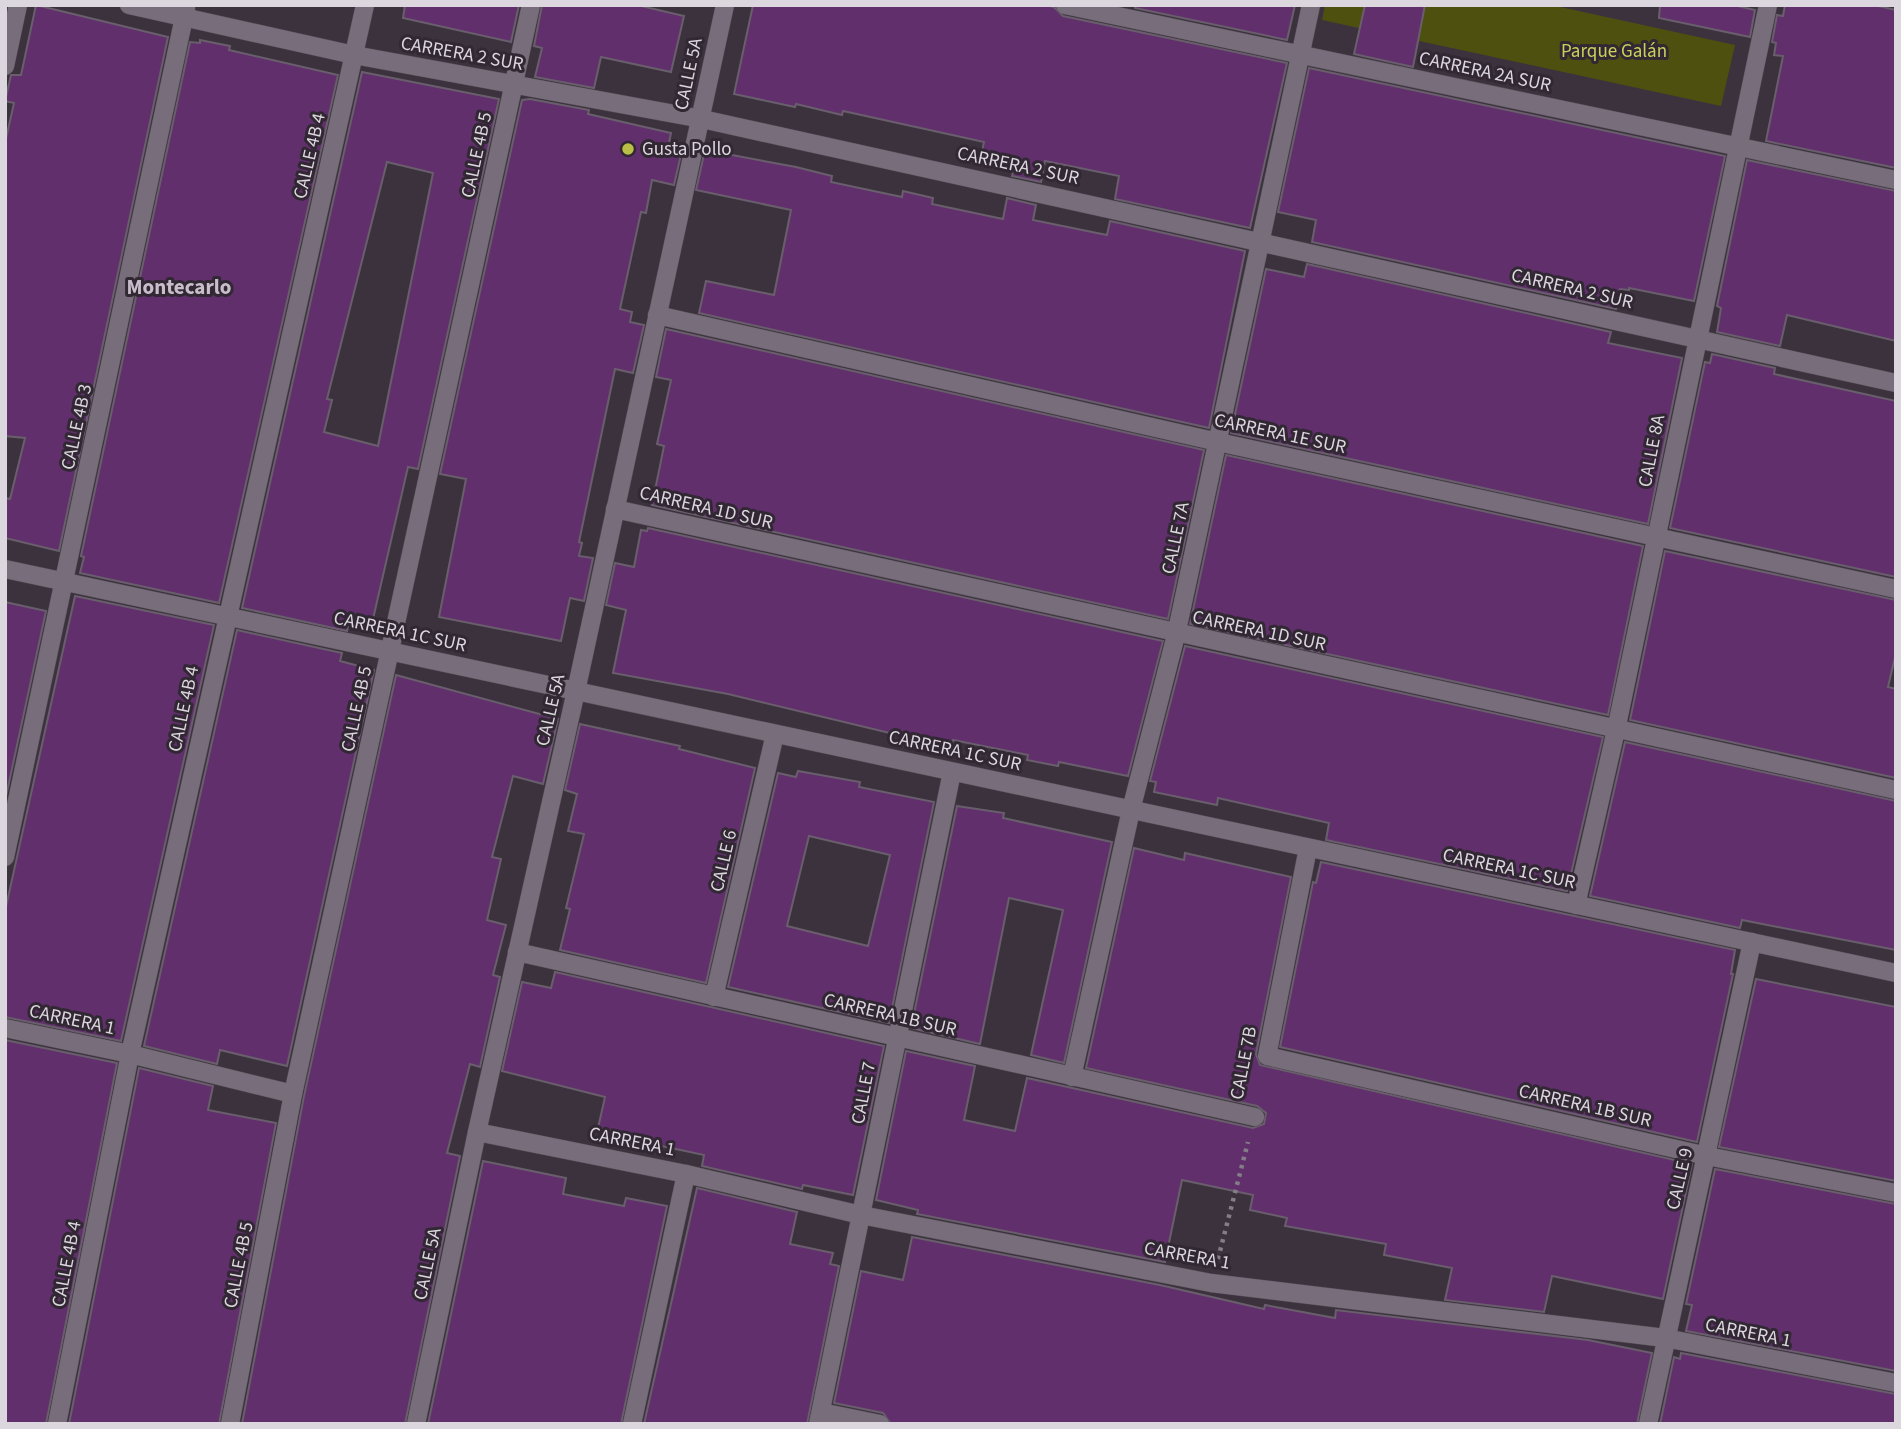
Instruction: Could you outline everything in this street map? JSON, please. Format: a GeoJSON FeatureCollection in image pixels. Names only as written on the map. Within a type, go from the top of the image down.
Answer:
{"type":"FeatureCollection","features":[{"type":"Feature","properties":{"kind":"street"},"geometry":{"type":"LineString","coordinates":[[5,66],[18,5]]}},
{"type":"Feature","properties":{"kind":"street","name":"CARRERA 2 SUR"},"geometry":{"type":"LineString","coordinates":[[129,5],[186,11],[354,55],[702,119],[1262,240],[1896,383]]}},
{"type":"Feature","properties":{"kind":"street","name":"CALLE 4B 4"},"geometry":{"type":"LineString","coordinates":[[57,1424],[130,1054],[365,5]]}},
{"type":"Feature","properties":{"kind":"street","name":"CALLE 4B 5"},"geometry":{"type":"LineString","coordinates":[[229,1424],[293,1094],[531,5]]}},
{"type":"Feature","properties":{"kind":"street","name":"CALLE 5A"},"geometry":{"type":"LineString","coordinates":[[416,1424],[477,1132],[725,5]]}},
{"type":"Feature","properties":{"kind":"street","name":"CARRERA 2A SUR"},"geometry":{"type":"LineString","coordinates":[[1065,5],[1114,10],[1300,55],[1896,180]]}},
{"type":"Feature","properties":{"kind":"street","name":"CALLE 7A"},"geometry":{"type":"LineString","coordinates":[[1072,1077],[1131,810],[1176,635],[1311,5]]}},
{"type":"Feature","properties":{"kind":"street","name":"CALLE 8A"},"geometry":{"type":"LineString","coordinates":[[1576,905],[1616,730],[1696,338],[1768,5]]}},
{"type":"Feature","properties":{"kind":"street","name":"CALLE 4B 3"},"geometry":{"type":"LineString","coordinates":[[5,857],[66,582],[186,11]]}},
{"type":"Feature","properties":{"kind":"street","name":"CARRERA 1E SUR"},"geometry":{"type":"LineString","coordinates":[[657,315],[1218,442],[1896,589]]}},
{"type":"Feature","properties":{"kind":"street","name":"CARRERA 1D SUR"},"geometry":{"type":"LineString","coordinates":[[615,509],[1176,635],[1896,790]]}},
{"type":"Feature","properties":{"kind":"street","name":"CARRERA 1C SUR"},"geometry":{"type":"LineString","coordinates":[[5,569],[1896,973]]}},
{"type":"Feature","properties":{"kind":"street","name":"CALLE 6"},"geometry":{"type":"LineString","coordinates":[[715,997],[775,734]]}},
{"type":"Feature","properties":{"kind":"street","name":"CALLE 7"},"geometry":{"type":"LineString","coordinates":[[820,1418],[952,772]]}},
{"type":"Feature","properties":{"kind":"street","name":"CALLE 7B"},"geometry":{"type":"LineString","coordinates":[[1266,1056],[1308,848]]}},
{"type":"Feature","properties":{"kind":"street","name":"CALLE 9"},"geometry":{"type":"LineString","coordinates":[[1648,1424],[1752,942]]}},
{"type":"Feature","properties":{"kind":"street","name":"CARRERA 1B SUR"},"geometry":{"type":"LineString","coordinates":[[517,952],[1255,1117]]}},
{"type":"Feature","properties":{"kind":"street","name":"CARRERA 1"},"geometry":{"type":"LineString","coordinates":[[5,1028],[130,1054],[293,1094]]}},
{"type":"Feature","properties":{"kind":"street","name":"CARRERA 1B SUR"},"geometry":{"type":"LineString","coordinates":[[1266,1056],[1707,1156],[1896,1193]]}},
{"type":"Feature","properties":{"kind":"street","name":"CARRERA 1"},"geometry":{"type":"LineString","coordinates":[[477,1132],[686,1174],[861,1215],[1211,1283],[1665,1339],[1896,1383]]}},
{"type":"Feature","properties":{"kind":"street"},"geometry":{"type":"LineString","coordinates":[[632,1424],[686,1174]]}},
{"type":"Feature","properties":{"kind":"street"},"geometry":{"type":"LineString","coordinates":[[820,1418],[880,1424]]}},
{"type":"Feature","properties":{"kind":"path","name":"CALLE 7B"},"geometry":{"type":"LineString","coordinates":[[1211,1283],[1255,1117]]}},
{"type":"Feature","properties":{"kind":"green space","name":"Parque Galán"},"geometry":{"type":"Polygon","coordinates":[[[1325,5],[1551,5],[1735,45],[1721,106],[1322,20],[1325,5]]]}},
{"type":"Feature","properties":{"kind":"building"},"geometry":{"type":"Polygon","coordinates":[[[36,5],[168,37],[59,551],[5,538],[5,498],[10,499],[25,438],[5,436],[5,143],[14,103],[5,101],[11,75],[21,75],[36,5]]]}},
{"type":"Feature","properties":{"kind":"building"},"geometry":{"type":"Polygon","coordinates":[[[405,5],[519,5],[511,42],[403,18],[405,5]]]}},
{"type":"Feature","properties":{"kind":"building"},"geometry":{"type":"Polygon","coordinates":[[[542,5],[637,5],[684,16],[671,72],[601,57],[594,88],[535,77],[542,48],[534,46],[542,5]]]}},
{"type":"Feature","properties":{"kind":"building"},"geometry":{"type":"Polygon","coordinates":[[[753,5],[1046,5],[1054,7],[1063,16],[1287,63],[1250,228],[1115,199],[1119,176],[1045,161],[1041,182],[1012,176],[1015,163],[981,156],[984,142],[843,111],[842,115],[734,94],[753,5]]]}},
{"type":"Feature","properties":{"kind":"building"},"geometry":{"type":"Polygon","coordinates":[[[1135,5],[1295,5],[1287,40],[1135,8],[1135,5]]]}},
{"type":"Feature","properties":{"kind":"building"},"geometry":{"type":"Polygon","coordinates":[[[1365,5],[1425,5],[1413,67],[1354,54],[1365,5]]]}},
{"type":"Feature","properties":{"kind":"building"},"geometry":{"type":"Polygon","coordinates":[[[1660,5],[1733,5],[1755,10],[1750,37],[1659,18],[1660,5]]]}},
{"type":"Feature","properties":{"kind":"building"},"geometry":{"type":"Polygon","coordinates":[[[1785,5],[1874,5],[1896,10],[1896,168],[1766,141],[1783,56],[1774,55],[1776,43],[1772,42],[1777,15],[1783,16],[1785,5]]]}},
{"type":"Feature","properties":{"kind":"building"},"geometry":{"type":"Polygon","coordinates":[[[200,40],[230,46],[229,50],[338,75],[219,603],[80,573],[84,557],[81,556],[190,42],[200,43],[200,40]]]}},
{"type":"Feature","properties":{"kind":"building"},"geometry":{"type":"Polygon","coordinates":[[[1309,68],[1725,156],[1694,301],[1629,288],[1620,289],[1616,309],[1312,242],[1316,220],[1278,212],[1309,68]]]}},
{"type":"Feature","properties":{"kind":"building"},"geometry":{"type":"Polygon","coordinates":[[[362,72],[499,99],[418,469],[408,467],[373,619],[351,614],[347,631],[242,608],[362,72]],[[387,162],[327,399],[332,400],[324,432],[378,446],[433,173],[387,162]]]}},
{"type":"Feature","properties":{"kind":"building"},"geometry":{"type":"Polygon","coordinates":[[[530,99],[589,110],[588,114],[671,133],[669,143],[683,146],[674,185],[652,180],[646,213],[641,212],[620,309],[632,312],[630,322],[644,325],[633,373],[615,369],[579,542],[582,543],[579,556],[593,558],[584,601],[570,598],[561,641],[439,617],[466,479],[440,474],[522,100],[530,99]]]}},
{"type":"Feature","properties":{"kind":"building"},"geometry":{"type":"Polygon","coordinates":[[[705,150],[796,167],[832,176],[831,182],[902,197],[903,191],[933,198],[932,204],[1003,219],[1007,198],[1036,205],[1033,220],[1107,235],[1110,221],[1245,251],[1209,428],[699,313],[706,281],[774,295],[791,210],[696,190],[705,150]]]}},
{"type":"Feature","properties":{"kind":"building"},"geometry":{"type":"Polygon","coordinates":[[[1747,160],[1896,191],[1896,341],[1787,315],[1780,346],[1717,332],[1721,308],[1717,306],[1747,160]]]}},
{"type":"Feature","properties":{"kind":"building"},"geometry":{"type":"Polygon","coordinates":[[[1307,264],[1611,332],[1608,343],[1682,358],[1648,524],[1231,433],[1266,269],[1304,277],[1307,264]]]}},
{"type":"Feature","properties":{"kind":"building"},"geometry":{"type":"Polygon","coordinates":[[[666,329],[1204,450],[1168,619],[652,505],[664,446],[657,444],[671,380],[656,377],[666,329]]]}},
{"type":"Feature","properties":{"kind":"building"},"geometry":{"type":"Polygon","coordinates":[[[1712,354],[1775,368],[1774,374],[1896,401],[1896,577],[1670,528],[1705,362],[1710,363],[1712,354]]]}},
{"type":"Feature","properties":{"kind":"building"},"geometry":{"type":"Polygon","coordinates":[[[1226,455],[1643,546],[1608,715],[1190,624],[1226,455]]]}},
{"type":"Feature","properties":{"kind":"building"},"geometry":{"type":"Polygon","coordinates":[[[648,528],[1163,641],[1128,776],[1059,762],[1058,766],[1027,760],[1028,755],[953,740],[952,748],[728,694],[613,673],[626,610],[606,605],[615,563],[634,567],[641,530],[647,531],[648,528]]]}},
{"type":"Feature","properties":{"kind":"building"},"geometry":{"type":"Polygon","coordinates":[[[1665,551],[1896,600],[1896,653],[1888,687],[1896,689],[1896,778],[1630,720],[1665,551]]]}},
{"type":"Feature","properties":{"kind":"building"},"geometry":{"type":"Polygon","coordinates":[[[75,596],[214,625],[121,1041],[5,1017],[5,911],[75,596]]]}},
{"type":"Feature","properties":{"kind":"building"},"geometry":{"type":"Polygon","coordinates":[[[5,602],[46,611],[5,801],[5,602]]]}},
{"type":"Feature","properties":{"kind":"building"},"geometry":{"type":"Polygon","coordinates":[[[237,630],[342,653],[340,661],[374,670],[287,1066],[220,1050],[217,1064],[144,1046],[237,630]]]}},
{"type":"Feature","properties":{"kind":"building"},"geometry":{"type":"Polygon","coordinates":[[[1185,646],[1603,737],[1567,891],[1326,840],[1329,823],[1218,798],[1217,805],[1154,792],[1156,782],[1150,781],[1185,646]]]}},
{"type":"Feature","properties":{"kind":"building"},"geometry":{"type":"Polygon","coordinates":[[[396,675],[558,719],[543,784],[513,776],[492,857],[501,859],[487,920],[506,925],[493,975],[500,977],[480,1067],[470,1064],[447,1153],[460,1156],[405,1424],[242,1424],[304,1096],[396,675]]]}},
{"type":"Feature","properties":{"kind":"building"},"geometry":{"type":"Polygon","coordinates":[[[580,724],[680,746],[679,749],[755,768],[706,983],[560,950],[570,909],[566,908],[584,834],[568,831],[577,794],[565,790],[580,724]]]}},
{"type":"Feature","properties":{"kind":"building"},"geometry":{"type":"Polygon","coordinates":[[[1625,742],[1896,801],[1896,950],[1742,920],[1740,928],[1590,896],[1625,742]]]}},
{"type":"Feature","properties":{"kind":"building"},"geometry":{"type":"Polygon","coordinates":[[[798,771],[860,782],[859,787],[934,802],[889,1023],[728,987],[778,773],[796,777],[798,771]],[[809,836],[787,926],[868,946],[890,855],[809,836]]]}},
{"type":"Feature","properties":{"kind":"building"},"geometry":{"type":"Polygon","coordinates":[[[957,806],[1004,813],[1003,818],[1112,842],[1064,1063],[1031,1055],[1063,910],[1009,898],[980,1044],[911,1028],[957,806]]]}},
{"type":"Feature","properties":{"kind":"building"},"geometry":{"type":"Polygon","coordinates":[[[1134,848],[1184,860],[1185,853],[1291,877],[1256,1054],[1260,1065],[1692,1164],[1663,1299],[1552,1276],[1544,1312],[1445,1300],[1452,1268],[1384,1255],[1386,1244],[1285,1226],[1287,1218],[1250,1210],[1253,1195],[1182,1180],[1165,1262],[917,1214],[918,1210],[876,1200],[906,1051],[975,1066],[964,1120],[1015,1131],[1027,1078],[1253,1128],[1264,1124],[1266,1113],[1257,1106],[1086,1068],[1134,848]]]}},
{"type":"Feature","properties":{"kind":"building"},"geometry":{"type":"Polygon","coordinates":[[[1321,862],[1735,950],[1733,974],[1697,1142],[1280,1047],[1313,882],[1316,883],[1321,862]]]}},
{"type":"Feature","properties":{"kind":"building"},"geometry":{"type":"Polygon","coordinates":[[[555,972],[884,1046],[853,1195],[803,1185],[802,1189],[702,1166],[704,1155],[629,1139],[630,1135],[598,1128],[605,1097],[502,1071],[522,982],[551,988],[555,972]]]}},
{"type":"Feature","properties":{"kind":"building"},"geometry":{"type":"Polygon","coordinates":[[[1756,979],[1896,1007],[1896,1181],[1719,1147],[1756,979]]]}},
{"type":"Feature","properties":{"kind":"building"},"geometry":{"type":"Polygon","coordinates":[[[5,1040],[117,1063],[46,1424],[5,1424],[5,1040]]]}},
{"type":"Feature","properties":{"kind":"building"},"geometry":{"type":"Polygon","coordinates":[[[139,1068],[213,1086],[208,1110],[276,1123],[219,1424],[69,1424],[139,1068]]]}},
{"type":"Feature","properties":{"kind":"building"},"geometry":{"type":"Polygon","coordinates":[[[483,1161],[566,1178],[563,1194],[624,1206],[626,1198],[667,1206],[621,1424],[428,1424],[483,1161]]]}},
{"type":"Feature","properties":{"kind":"building"},"geometry":{"type":"Polygon","coordinates":[[[1715,1169],[1896,1204],[1896,1371],[1686,1331],[1692,1305],[1686,1304],[1715,1169]]]}},
{"type":"Feature","properties":{"kind":"building"},"geometry":{"type":"Polygon","coordinates":[[[697,1188],[797,1212],[790,1244],[833,1253],[830,1264],[839,1266],[807,1424],[644,1424],[697,1188]]]}},
{"type":"Feature","properties":{"kind":"building"},"geometry":{"type":"Polygon","coordinates":[[[912,1237],[1160,1285],[1264,1309],[1265,1305],[1335,1318],[1336,1310],[1588,1340],[1652,1353],[1637,1424],[891,1424],[883,1413],[834,1403],[861,1271],[903,1280],[912,1237]]]}},
{"type":"Feature","properties":{"kind":"building"},"geometry":{"type":"Polygon","coordinates":[[[1681,1353],[1896,1394],[1896,1424],[1660,1424],[1674,1357],[1680,1359],[1681,1353]]]}},
{"type":"Feature","properties":{"kind":"place","name":"Gusta Pollo"},"geometry":{"type":"Point","coordinates":[628,149]}},
{"type":"Feature","properties":{"kind":"district","name":"Montecarlo"},"geometry":{"type":"Point","coordinates":[179,287]}}]}
